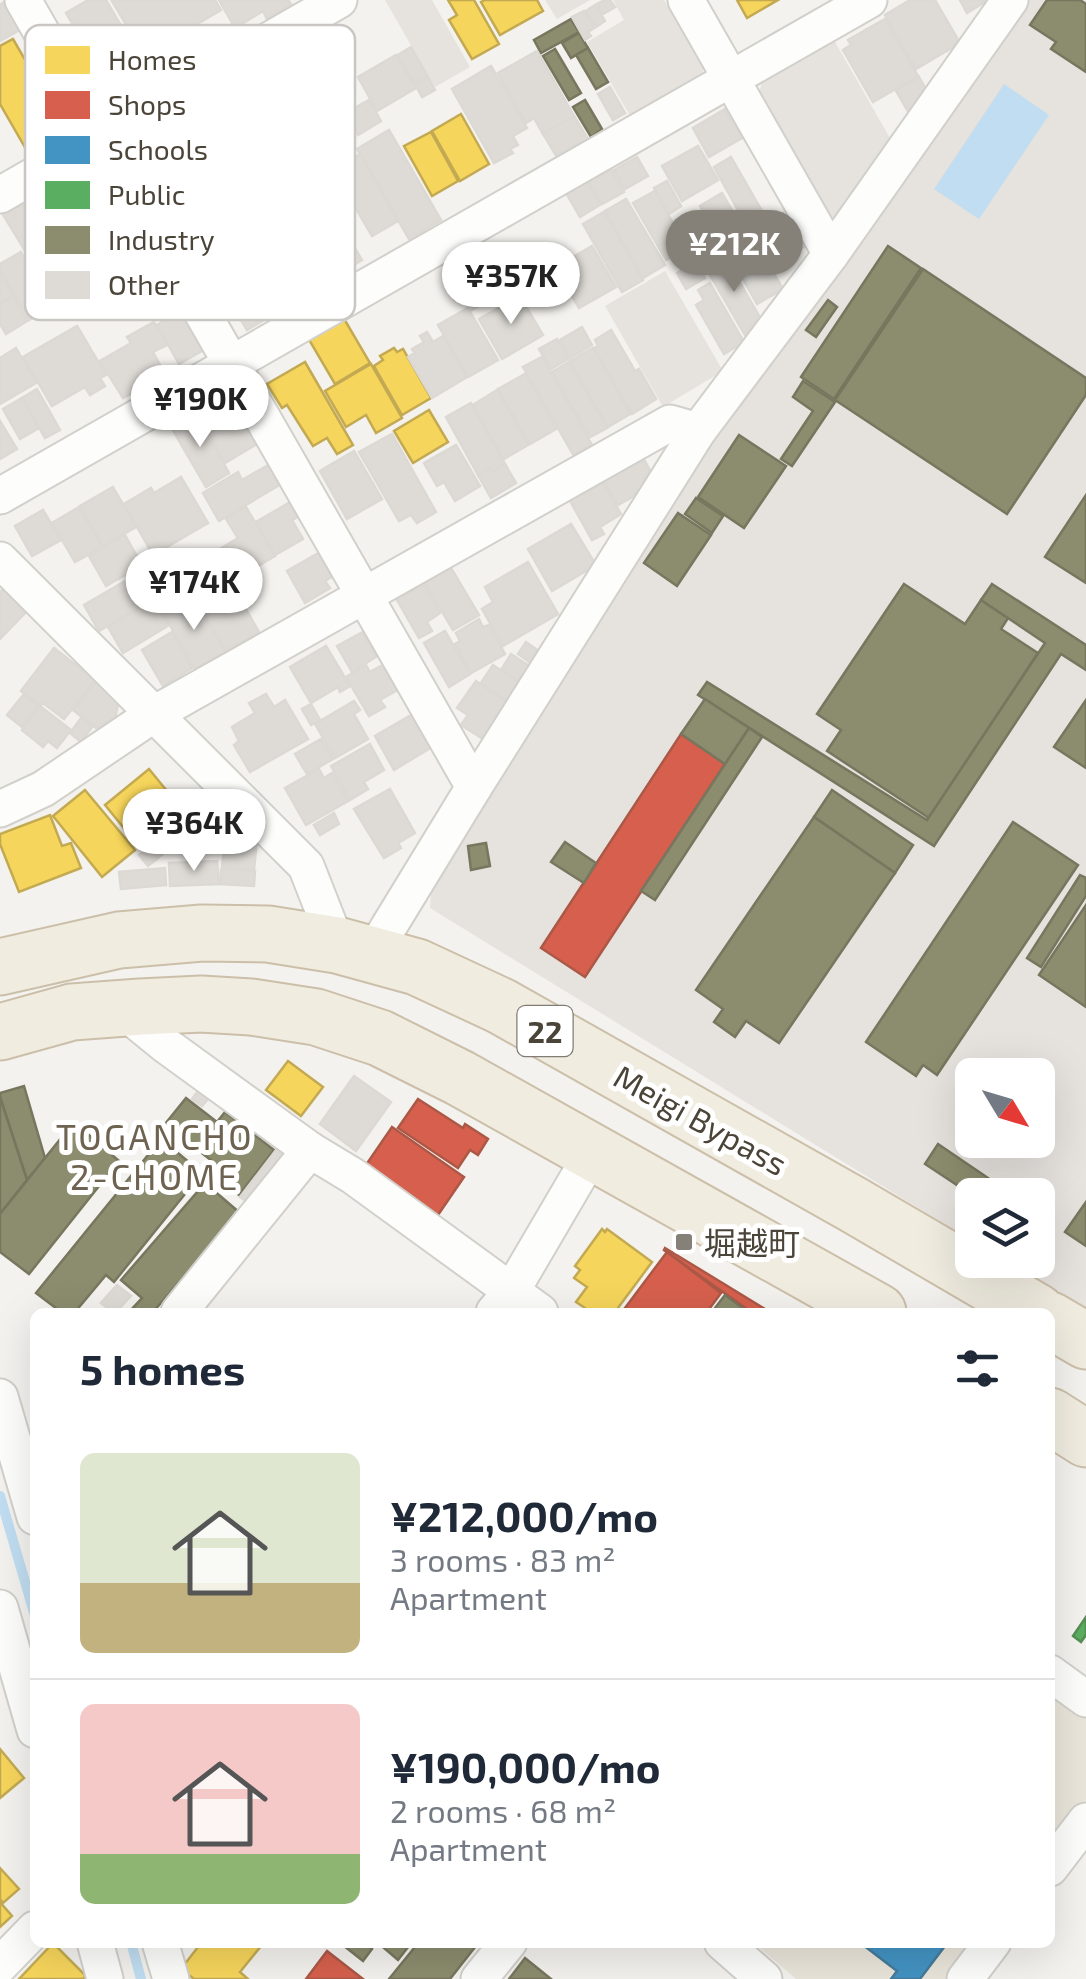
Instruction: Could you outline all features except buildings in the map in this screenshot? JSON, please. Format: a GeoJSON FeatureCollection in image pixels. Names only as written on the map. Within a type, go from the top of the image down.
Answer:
{"type":"FeatureCollection","features":[{"type":"Feature","properties":{"kind":"highway","name":"Meigi Bypass"},"geometry":{"type":"LineString","coordinates":[[0,968],[119,940],[202,933],[268,934],[354,949],[417,967],[501,1006],[854,1205],[1008,1305]]}},
{"type":"Feature","properties":{"kind":"highway","name":"22"},"geometry":{"type":"LineString","coordinates":[[0,1032],[72,1012],[201,1004],[251,1006],[316,1017],[380,1038],[460,1078],[871,1308]]}},
{"type":"Feature","properties":{"kind":"highway"},"geometry":{"type":"LineString","coordinates":[[1055,1323],[1086,1342]]}},
{"type":"Feature","properties":{"kind":"highway"},"geometry":{"type":"LineString","coordinates":[[1055,1419],[1086,1439]]}},
{"type":"Feature","properties":{"kind":"street"},"geometry":{"type":"LineString","coordinates":[[23,0],[38,25]]}},
{"type":"Feature","properties":{"kind":"street"},"geometry":{"type":"LineString","coordinates":[[295,25],[339,0]]}},
{"type":"Feature","properties":{"kind":"street"},"geometry":{"type":"LineString","coordinates":[[686,0],[831,254]]}},
{"type":"Feature","properties":{"kind":"street"},"geometry":{"type":"LineString","coordinates":[[355,294],[869,0]]}},
{"type":"Feature","properties":{"kind":"street"},"geometry":{"type":"LineString","coordinates":[[0,560],[306,866],[354,949],[474,787],[698,431],[831,254],[1010,0]]}},
{"type":"Feature","properties":{"kind":"street"},"geometry":{"type":"LineString","coordinates":[[0,195],[25,181]]}},
{"type":"Feature","properties":{"kind":"street"},"geometry":{"type":"LineString","coordinates":[[207,320],[474,787]]}},
{"type":"Feature","properties":{"kind":"street"},"geometry":{"type":"LineString","coordinates":[[0,496],[309,320]]}},
{"type":"Feature","properties":{"kind":"street"},"geometry":{"type":"LineString","coordinates":[[0,809],[42,788],[154,714],[670,422],[698,431]]}},
{"type":"Feature","properties":{"kind":"street"},"geometry":{"type":"LineString","coordinates":[[121,1009],[310,1150],[353,1176],[503,1302],[594,1152]]}},
{"type":"Feature","properties":{"kind":"street"},"geometry":{"type":"LineString","coordinates":[[182,1308],[310,1150]]}},
{"type":"Feature","properties":{"kind":"street"},"geometry":{"type":"LineString","coordinates":[[15,1416],[30,1492]]}},
{"type":"Feature","properties":{"kind":"street"},"geometry":{"type":"LineString","coordinates":[[0,1608],[8,1665],[30,1718]]}},
{"type":"Feature","properties":{"kind":"street"},"geometry":{"type":"LineString","coordinates":[[1055,1677],[1086,1699]]}},
{"type":"Feature","properties":{"kind":"street"},"geometry":{"type":"LineString","coordinates":[[1055,1862],[1086,1822]]}},
{"type":"Feature","properties":{"kind":"street"},"geometry":{"type":"LineString","coordinates":[[0,1965],[30,1934]]}},
{"type":"Feature","properties":{"kind":"street"},"geometry":{"type":"LineString","coordinates":[[96,1948],[105,1979]]}},
{"type":"Feature","properties":{"kind":"street"},"geometry":{"type":"LineString","coordinates":[[162,1948],[171,1979]]}},
{"type":"Feature","properties":{"kind":"street"},"geometry":{"type":"LineString","coordinates":[[479,1979],[504,1948]]}},
{"type":"Feature","properties":{"kind":"street"},"geometry":{"type":"LineString","coordinates":[[729,1948],[764,1979]]}},
{"type":"Feature","properties":{"kind":"street"},"geometry":{"type":"LineString","coordinates":[[964,1979],[988,1948]]}},
{"type":"Feature","properties":{"kind":"shaded area"},"geometry":{"type":"Polygon","coordinates":[[[385,0],[432,0],[470,67],[435,87],[385,0]]]}},
{"type":"Feature","properties":{"kind":"shaded area"},"geometry":{"type":"Polygon","coordinates":[[[545,0],[590,0],[557,19],[545,0]]]}},
{"type":"Feature","properties":{"kind":"shaded area"},"geometry":{"type":"Polygon","coordinates":[[[613,0],[664,0],[703,68],[703,78],[632,119],[587,42],[624,20],[613,0]]]}},
{"type":"Feature","properties":{"kind":"shaded area"},"geometry":{"type":"Polygon","coordinates":[[[1028,0],[1086,0],[1086,1311],[1033,1278],[1055,1278],[1055,1178],[955,1178],[955,1231],[430,908],[431,891],[706,450],[1028,0]]]}},
{"type":"Feature","properties":{"kind":"shaded area"},"geometry":{"type":"Polygon","coordinates":[[[834,40],[894,145],[836,218],[829,215],[759,93],[762,82],[834,40]]]}},
{"type":"Feature","properties":{"kind":"shaded area"},"geometry":{"type":"Polygon","coordinates":[[[665,271],[723,371],[663,407],[605,306],[665,271]]]}},
{"type":"Feature","properties":{"kind":"shaded area"},"geometry":{"type":"Polygon","coordinates":[[[1055,1695],[1086,1717],[1086,1800],[1055,1840],[1055,1695]]]}},
{"type":"Feature","properties":{"kind":"shaded area"},"geometry":{"type":"Polygon","coordinates":[[[760,1948],[971,1948],[947,1979],[796,1979],[760,1948]]]}},
{"type":"Feature","properties":{"kind":"water"},"geometry":{"type":"Polygon","coordinates":[[[1004,84],[1049,115],[979,219],[934,189],[1004,84]]]}},
{"type":"Feature","properties":{"kind":"waterway"},"geometry":{"type":"LineString","coordinates":[[0,1496],[30,1599]]}},
{"type":"Feature","properties":{"kind":"waterway"},"geometry":{"type":"LineString","coordinates":[[133,1948],[141,1979]]}},
{"type":"Feature","properties":{"kind":"place","name":"堀越町"},"geometry":{"type":"Point","coordinates":[684,1242]}},
{"type":"Feature","properties":{"kind":"district","name":"TOGANCHO 2-CHOME"},"geometry":{"type":"Point","coordinates":[155,1156]}}]}
